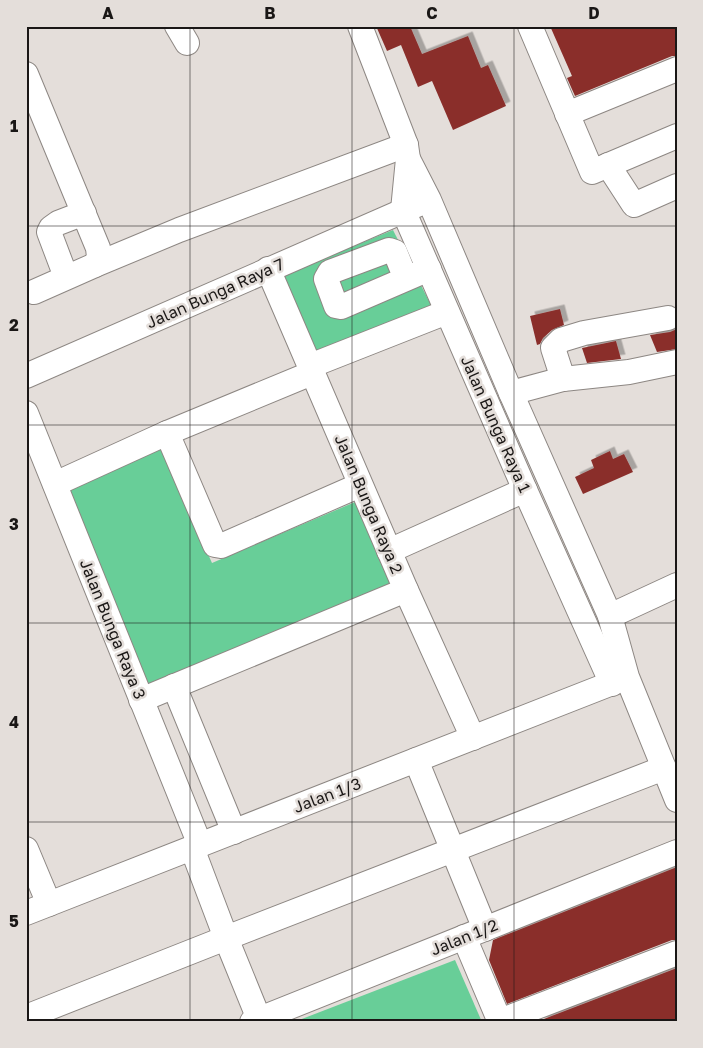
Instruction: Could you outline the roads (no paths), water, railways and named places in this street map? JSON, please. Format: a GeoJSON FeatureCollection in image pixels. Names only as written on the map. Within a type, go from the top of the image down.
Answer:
{"type":"FeatureCollection","features":[{"type":"Feature","properties":{"kind":"street"},"geometry":{"type":"LineString","coordinates":[[360,26],[407,152],[610,616],[619,680],[664,768],[677,800]]}},
{"type":"Feature","properties":{"kind":"street"},"geometry":{"type":"LineString","coordinates":[[530,26],[592,172],[677,136]]}},
{"type":"Feature","properties":{"kind":"street"},"geometry":{"type":"LineString","coordinates":[[567,114],[677,69]]}},
{"type":"Feature","properties":{"kind":"street"},"geometry":{"type":"LineString","coordinates":[[26,74],[98,248],[98,257],[95,265]]}},
{"type":"Feature","properties":{"kind":"street"},"geometry":{"type":"LineString","coordinates":[[34,292],[179,230],[407,152]]}},
{"type":"Feature","properties":{"kind":"street","name":"Jalan Bunga Raya 1"},"geometry":{"type":"LineString","coordinates":[[407,152],[403,210],[525,490],[619,680]]}},
{"type":"Feature","properties":{"kind":"street"},"geometry":{"type":"LineString","coordinates":[[608,165],[634,205],[677,186]]}},
{"type":"Feature","properties":{"kind":"street","name":"Jalan Bunga Raya 7"},"geometry":{"type":"LineString","coordinates":[[26,376],[429,200]]}},
{"type":"Feature","properties":{"kind":"street"},"geometry":{"type":"LineString","coordinates":[[66,277],[49,232],[58,223],[84,213]]}},
{"type":"Feature","properties":{"kind":"street","name":"Jalan Bunga Raya 2"},"geometry":{"type":"LineString","coordinates":[[268,269],[360,485],[473,738]]}},
{"type":"Feature","properties":{"kind":"street"},"geometry":{"type":"LineString","coordinates":[[406,279],[429,269]]}},
{"type":"Feature","properties":{"kind":"street"},"geometry":{"type":"LineString","coordinates":[[55,484],[311,369],[447,312]]}},
{"type":"Feature","properties":{"kind":"street"},"geometry":{"type":"LineString","coordinates":[[563,379],[554,348],[561,340],[584,333],[668,318]]}},
{"type":"Feature","properties":{"kind":"street"},"geometry":{"type":"LineString","coordinates":[[511,393],[563,379],[629,372],[677,362]]}},
{"type":"Feature","properties":{"kind":"street","name":"Jalan Bunga Raya 3"},"geometry":{"type":"LineString","coordinates":[[26,413],[141,700],[196,846],[255,1020]]}},
{"type":"Feature","properties":{"kind":"street"},"geometry":{"type":"LineString","coordinates":[[167,433],[214,545],[221,546],[360,485]]}},
{"type":"Feature","properties":{"kind":"street"},"geometry":{"type":"LineString","coordinates":[[389,551],[525,490]]}},
{"type":"Feature","properties":{"kind":"street"},"geometry":{"type":"LineString","coordinates":[[610,616],[677,585]]}},
{"type":"Feature","properties":{"kind":"street"},"geometry":{"type":"LineString","coordinates":[[141,700],[406,590]]}},
{"type":"Feature","properties":{"kind":"street","name":"Jalan 1/3"},"geometry":{"type":"LineString","coordinates":[[26,913],[619,680]]}},
{"type":"Feature","properties":{"kind":"street"},"geometry":{"type":"LineString","coordinates":[[174,686],[234,832]]}},
{"type":"Feature","properties":{"kind":"street"},"geometry":{"type":"LineString","coordinates":[[416,760],[453,850],[500,1022],[677,953]]}},
{"type":"Feature","properties":{"kind":"street"},"geometry":{"type":"LineString","coordinates":[[26,1017],[664,768]]}},
{"type":"Feature","properties":{"kind":"street"},"geometry":{"type":"LineString","coordinates":[[26,848],[49,904]]}},
{"type":"Feature","properties":{"kind":"street","name":"Jalan 1/2"},"geometry":{"type":"LineString","coordinates":[[255,1020],[677,852]]}}]}
